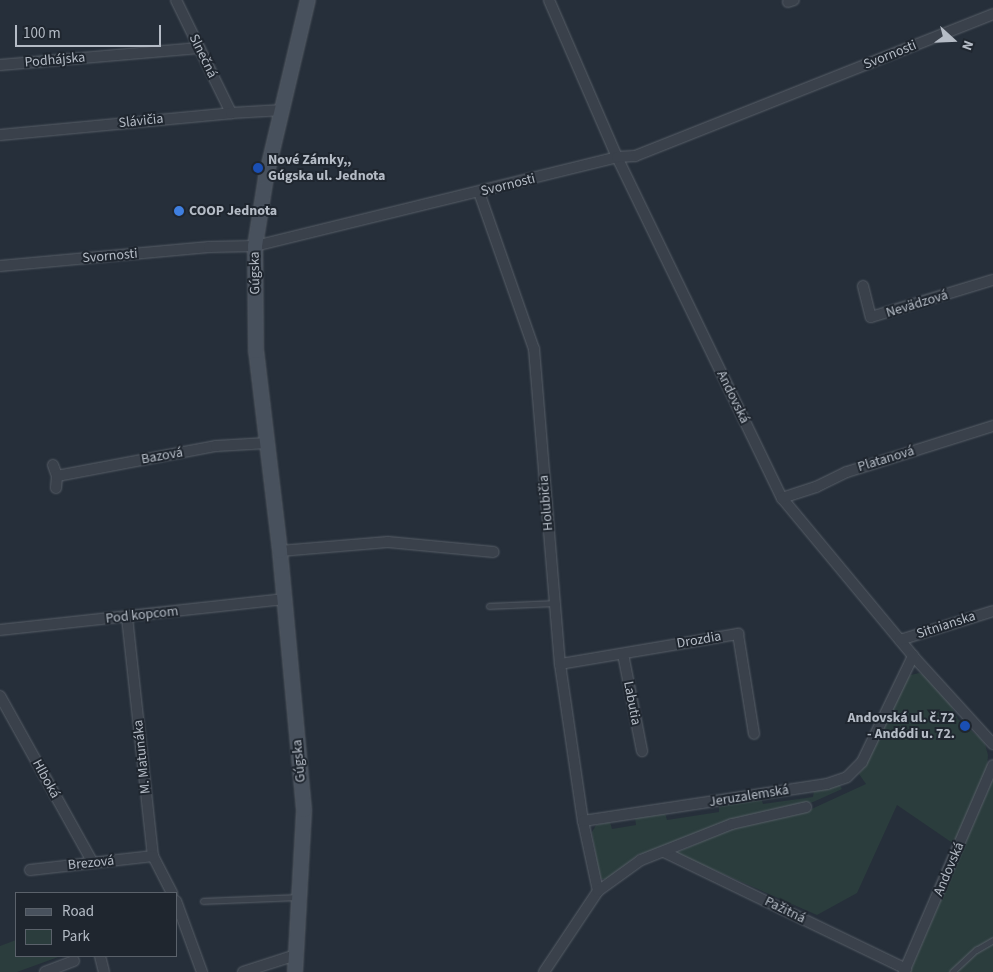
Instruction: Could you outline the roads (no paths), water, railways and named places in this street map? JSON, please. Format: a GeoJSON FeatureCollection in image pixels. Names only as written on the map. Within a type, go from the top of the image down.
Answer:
{"type":"FeatureCollection","features":[{"type":"Feature","properties":{"kind":"main road","name":"Gúgska"},"geometry":{"type":"LineString","coordinates":[[295,972],[304,810],[280,551],[256,351],[254,246],[266,177],[308,0]]}},
{"type":"Feature","properties":{"kind":"street","name":"Slnečná"},"geometry":{"type":"LineString","coordinates":[[176,0],[230,113]]}},
{"type":"Feature","properties":{"kind":"street","name":"Andovská"},"geometry":{"type":"LineString","coordinates":[[549,0],[617,157],[782,498],[913,656],[993,744]]}},
{"type":"Feature","properties":{"kind":"street","name":"Svornosti"},"geometry":{"type":"LineString","coordinates":[[0,266],[209,247],[254,246],[617,157],[635,156],[993,14]]}},
{"type":"Feature","properties":{"kind":"street","name":"Podhájska"},"geometry":{"type":"LineString","coordinates":[[0,65],[199,48]]}},
{"type":"Feature","properties":{"kind":"street","name":"Slávičia"},"geometry":{"type":"LineString","coordinates":[[0,135],[230,113],[283,110]]}},
{"type":"Feature","properties":{"kind":"street","name":"Holubičia"},"geometry":{"type":"LineString","coordinates":[[479,192],[534,349],[560,664],[583,822]]}},
{"type":"Feature","properties":{"kind":"street","name":"Nevädzová"},"geometry":{"type":"LineString","coordinates":[[863,286],[871,317],[993,280]]}},
{"type":"Feature","properties":{"kind":"street","name":"Platanová"},"geometry":{"type":"LineString","coordinates":[[782,498],[816,487],[847,472],[993,426]]}},
{"type":"Feature","properties":{"kind":"street","name":"Bazová"},"geometry":{"type":"LineString","coordinates":[[57,476],[216,446],[267,443]]}},
{"type":"Feature","properties":{"kind":"street"},"geometry":{"type":"LineString","coordinates":[[52,465],[57,476],[56,488]]}},
{"type":"Feature","properties":{"kind":"street"},"geometry":{"type":"LineString","coordinates":[[280,551],[388,542],[494,552]]}},
{"type":"Feature","properties":{"kind":"street","name":"Pod kopcom"},"geometry":{"type":"LineString","coordinates":[[0,630],[284,599]]}},
{"type":"Feature","properties":{"kind":"street","name":"Sitnianska"},"geometry":{"type":"LineString","coordinates":[[900,640],[993,610]]}},
{"type":"Feature","properties":{"kind":"street","name":"M. Matunáka"},"geometry":{"type":"LineString","coordinates":[[128,617],[153,856],[171,892]]}},
{"type":"Feature","properties":{"kind":"street","name":"Drozdia"},"geometry":{"type":"LineString","coordinates":[[560,664],[738,634],[754,734]]}},
{"type":"Feature","properties":{"kind":"street","name":"Labutia"},"geometry":{"type":"LineString","coordinates":[[623,654],[642,751]]}},
{"type":"Feature","properties":{"kind":"street","name":"Jeruzalemská"},"geometry":{"type":"LineString","coordinates":[[583,822],[827,784],[847,777],[862,762],[913,656]]}},
{"type":"Feature","properties":{"kind":"street","name":"Hlboká"},"geometry":{"type":"LineString","coordinates":[[0,696],[93,863]]}},
{"type":"Feature","properties":{"kind":"street","name":"Andovská"},"geometry":{"type":"LineString","coordinates":[[905,970],[993,765]]}},
{"type":"Feature","properties":{"kind":"street","name":"Jeruzalemská"},"geometry":{"type":"LineString","coordinates":[[544,972],[598,892],[641,860],[732,824],[806,807]]}},
{"type":"Feature","properties":{"kind":"street"},"geometry":{"type":"LineString","coordinates":[[583,822],[598,892]]}},
{"type":"Feature","properties":{"kind":"street","name":"Pažitná"},"geometry":{"type":"LineString","coordinates":[[664,852],[905,970]]}},
{"type":"Feature","properties":{"kind":"street","name":"Brezová"},"geometry":{"type":"LineString","coordinates":[[30,870],[153,856]]}},
{"type":"Feature","properties":{"kind":"street"},"geometry":{"type":"LineString","coordinates":[[178,906],[202,972]]}},
{"type":"Feature","properties":{"kind":"street"},"geometry":{"type":"LineString","coordinates":[[243,972],[296,955]]}},
{"type":"Feature","properties":{"kind":"street"},"geometry":{"type":"LineString","coordinates":[[100,957],[104,972]]}},
{"type":"Feature","properties":{"kind":"street"},"geometry":{"type":"LineString","coordinates":[[44,972],[74,961]]}},
{"type":"Feature","properties":{"kind":"lane"},"geometry":{"type":"LineString","coordinates":[[489,606],[554,603]]}},
{"type":"Feature","properties":{"kind":"lane"},"geometry":{"type":"LineString","coordinates":[[203,901],[300,896]]}},
{"type":"Feature","properties":{"kind":"lane"},"geometry":{"type":"LineString","coordinates":[[952,972],[976,950],[993,940]]}},
{"type":"Feature","properties":{"kind":"place","name":"Nové Zámky,, Gúgska ul. Jednota"},"geometry":{"type":"Point","coordinates":[258,168]}},
{"type":"Feature","properties":{"kind":"place","name":"COOP Jednota"},"geometry":{"type":"Point","coordinates":[179,211]}},
{"type":"Feature","properties":{"kind":"place","name":"Andovská ul. č.72 - Andódi u. 72."},"geometry":{"type":"Point","coordinates":[965,726]}}]}
